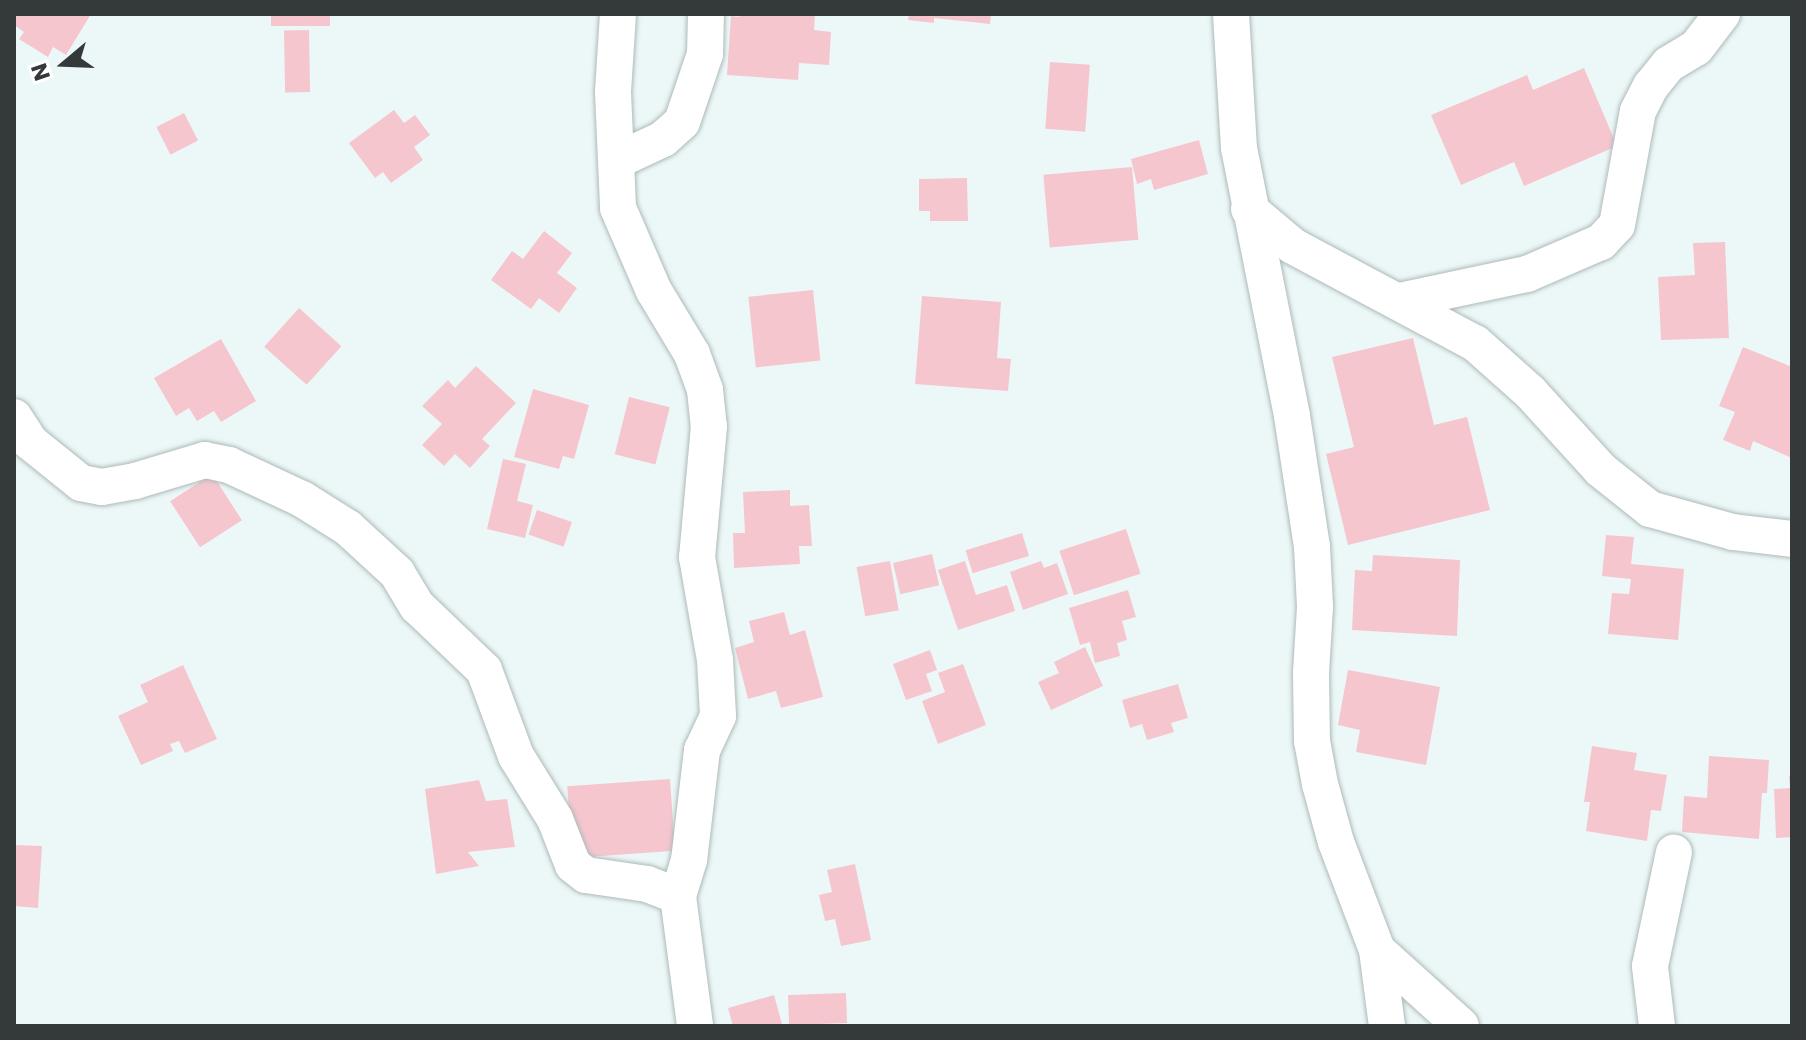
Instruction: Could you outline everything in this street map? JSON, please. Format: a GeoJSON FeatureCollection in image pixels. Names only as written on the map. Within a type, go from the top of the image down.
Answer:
{"type":"FeatureCollection","features":[{"type":"Feature","properties":{"kind":"street"},"geometry":{"type":"LineString","coordinates":[[618,14],[613,92],[618,208],[654,291],[692,354],[705,390],[709,426],[697,557],[715,660],[718,716],[702,750],[689,860],[678,896],[695,1026]]}},
{"type":"Feature","properties":{"kind":"street"},"geometry":{"type":"LineString","coordinates":[[616,161],[663,139],[682,122],[705,54],[706,14]]}},
{"type":"Feature","properties":{"kind":"street"},"geometry":{"type":"LineString","coordinates":[[1231,14],[1239,148],[1249,209],[1272,305],[1312,547],[1315,607],[1311,673],[1312,741],[1336,842],[1377,950],[1387,1026]]}},
{"type":"Feature","properties":{"kind":"street"},"geometry":{"type":"LineString","coordinates":[[1399,301],[1527,274],[1601,242],[1617,225],[1638,111],[1651,86],[1669,64],[1696,48],[1722,14]]}},
{"type":"Feature","properties":{"kind":"street"},"geometry":{"type":"LineString","coordinates":[[1249,209],[1293,246],[1475,343],[1530,392],[1601,470],[1650,509],[1733,532],[1792,539]]}},
{"type":"Feature","properties":{"kind":"street"},"geometry":{"type":"LineString","coordinates":[[14,417],[30,442],[81,483],[102,487],[124,483],[205,460],[229,465],[302,499],[348,528],[397,573],[417,606],[484,670],[516,756],[555,819],[573,865],[586,875],[647,884],[678,896]]}},
{"type":"Feature","properties":{"kind":"street"},"geometry":{"type":"LineString","coordinates":[[1657,1026],[1650,966],[1674,852]]}},
{"type":"Feature","properties":{"kind":"street"},"geometry":{"type":"LineString","coordinates":[[1377,950],[1461,1026]]}},
{"type":"Feature","properties":{"kind":"building"},"geometry":{"type":"Polygon","coordinates":[[[16,14],[91,14],[66,55],[53,47],[48,57],[19,39],[24,32],[14,25],[16,14]]]}},
{"type":"Feature","properties":{"kind":"building"},"geometry":{"type":"Polygon","coordinates":[[[271,14],[330,14],[330,26],[271,26],[271,14]]]}},
{"type":"Feature","properties":{"kind":"building"},"geometry":{"type":"Polygon","coordinates":[[[740,14],[815,14],[814,30],[831,32],[829,65],[799,63],[798,80],[727,75],[731,16],[739,17],[740,14]]]}},
{"type":"Feature","properties":{"kind":"building"},"geometry":{"type":"Polygon","coordinates":[[[909,14],[991,14],[990,24],[934,18],[934,23],[908,20],[909,14]]]}},
{"type":"Feature","properties":{"kind":"building"},"geometry":{"type":"Polygon","coordinates":[[[284,30],[309,30],[310,92],[285,92],[284,30]]]}},
{"type":"Feature","properties":{"kind":"building"},"geometry":{"type":"Polygon","coordinates":[[[1050,62],[1090,65],[1085,132],[1045,129],[1050,62]]]}},
{"type":"Feature","properties":{"kind":"building"},"geometry":{"type":"Polygon","coordinates":[[[1584,68],[1617,146],[1524,186],[1514,162],[1461,185],[1431,115],[1527,75],[1533,90],[1584,68]]]}},
{"type":"Feature","properties":{"kind":"building"},"geometry":{"type":"Polygon","coordinates":[[[394,110],[404,123],[415,115],[430,135],[414,147],[423,160],[391,183],[383,172],[375,178],[349,143],[394,110]]]}},
{"type":"Feature","properties":{"kind":"building"},"geometry":{"type":"Polygon","coordinates":[[[184,113],[198,141],[170,155],[156,127],[184,113]]]}},
{"type":"Feature","properties":{"kind":"building"},"geometry":{"type":"Polygon","coordinates":[[[1199,140],[1208,174],[1154,190],[1151,179],[1137,184],[1131,159],[1199,140]]]}},
{"type":"Feature","properties":{"kind":"building"},"geometry":{"type":"Polygon","coordinates":[[[1132,167],[1138,240],[1050,247],[1043,175],[1132,167]]]}},
{"type":"Feature","properties":{"kind":"building"},"geometry":{"type":"Polygon","coordinates":[[[967,178],[968,221],[930,221],[930,211],[919,211],[919,179],[967,178]]]}},
{"type":"Feature","properties":{"kind":"building"},"geometry":{"type":"Polygon","coordinates":[[[544,231],[572,253],[557,273],[577,288],[559,313],[539,298],[531,309],[491,280],[512,251],[523,259],[544,231]]]}},
{"type":"Feature","properties":{"kind":"building"},"geometry":{"type":"Polygon","coordinates":[[[1725,242],[1729,338],[1661,340],[1658,277],[1695,275],[1693,243],[1725,242]]]}},
{"type":"Feature","properties":{"kind":"building"},"geometry":{"type":"Polygon","coordinates":[[[813,290],[820,361],[756,367],[748,297],[813,290]]]}},
{"type":"Feature","properties":{"kind":"building"},"geometry":{"type":"Polygon","coordinates":[[[922,296],[1001,302],[997,358],[1011,359],[1008,391],[915,384],[922,296]]]}},
{"type":"Feature","properties":{"kind":"building"},"geometry":{"type":"Polygon","coordinates":[[[299,308],[341,346],[307,385],[264,347],[299,308]]]}},
{"type":"Feature","properties":{"kind":"building"},"geometry":{"type":"Polygon","coordinates":[[[1413,338],[1434,425],[1467,417],[1490,510],[1348,545],[1326,454],[1354,447],[1332,357],[1413,338]]]}},
{"type":"Feature","properties":{"kind":"building"},"geometry":{"type":"Polygon","coordinates":[[[221,339],[256,401],[221,422],[214,411],[197,421],[189,408],[176,416],[154,378],[221,339]]]}},
{"type":"Feature","properties":{"kind":"building"},"geometry":{"type":"Polygon","coordinates":[[[1743,347],[1792,367],[1792,458],[1753,441],[1750,451],[1723,440],[1735,412],[1719,406],[1743,347]]]}},
{"type":"Feature","properties":{"kind":"building"},"geometry":{"type":"Polygon","coordinates":[[[476,366],[516,403],[482,439],[490,446],[470,468],[455,454],[444,466],[422,445],[442,424],[422,406],[448,380],[455,388],[476,366]]]}},
{"type":"Feature","properties":{"kind":"building"},"geometry":{"type":"Polygon","coordinates":[[[533,389],[589,405],[574,459],[563,456],[559,469],[514,457],[533,389]]]}},
{"type":"Feature","properties":{"kind":"building"},"geometry":{"type":"Polygon","coordinates":[[[629,397],[670,407],[655,464],[615,454],[629,397]]]}},
{"type":"Feature","properties":{"kind":"building"},"geometry":{"type":"Polygon","coordinates":[[[503,459],[526,464],[517,501],[533,505],[525,538],[487,529],[503,459]]]}},
{"type":"Feature","properties":{"kind":"building"},"geometry":{"type":"Polygon","coordinates":[[[212,474],[242,520],[200,547],[170,501],[212,474]]]}},
{"type":"Feature","properties":{"kind":"building"},"geometry":{"type":"Polygon","coordinates":[[[790,490],[790,506],[809,505],[812,546],[799,546],[800,564],[734,568],[733,533],[745,533],[743,492],[790,490]]]}},
{"type":"Feature","properties":{"kind":"building"},"geometry":{"type":"Polygon","coordinates":[[[537,510],[572,522],[564,547],[529,535],[537,510]]]}},
{"type":"Feature","properties":{"kind":"building"},"geometry":{"type":"Polygon","coordinates":[[[1126,529],[1141,574],[1074,595],[1059,551],[1126,529]]]}},
{"type":"Feature","properties":{"kind":"building"},"geometry":{"type":"Polygon","coordinates":[[[1022,533],[1029,556],[973,573],[966,550],[1022,533]]]}},
{"type":"Feature","properties":{"kind":"building"},"geometry":{"type":"Polygon","coordinates":[[[1606,535],[1634,537],[1631,564],[1684,569],[1678,640],[1608,634],[1612,593],[1629,594],[1631,579],[1602,576],[1606,535]]]}},
{"type":"Feature","properties":{"kind":"building"},"geometry":{"type":"Polygon","coordinates":[[[932,554],[939,585],[900,594],[893,563],[932,554]]]}},
{"type":"Feature","properties":{"kind":"building"},"geometry":{"type":"Polygon","coordinates":[[[1373,555],[1460,560],[1457,636],[1352,630],[1355,570],[1372,571],[1373,555]]]}},
{"type":"Feature","properties":{"kind":"building"},"geometry":{"type":"Polygon","coordinates":[[[890,561],[899,610],[865,616],[857,567],[890,561]]]}},
{"type":"Feature","properties":{"kind":"building"},"geometry":{"type":"Polygon","coordinates":[[[965,561],[976,595],[1007,585],[1015,611],[958,630],[938,570],[965,561]]]}},
{"type":"Feature","properties":{"kind":"building"},"geometry":{"type":"Polygon","coordinates":[[[1041,561],[1044,568],[1057,563],[1068,594],[1023,610],[1010,572],[1041,561]]]}},
{"type":"Feature","properties":{"kind":"building"},"geometry":{"type":"Polygon","coordinates":[[[1128,590],[1136,617],[1122,621],[1127,640],[1117,643],[1120,656],[1095,663],[1090,642],[1080,645],[1069,608],[1128,590]]]}},
{"type":"Feature","properties":{"kind":"building"},"geometry":{"type":"Polygon","coordinates":[[[784,612],[790,635],[805,630],[823,697],[781,708],[776,691],[748,699],[735,648],[754,642],[749,621],[784,612]]]}},
{"type":"Feature","properties":{"kind":"building"},"geometry":{"type":"Polygon","coordinates":[[[1085,647],[1103,686],[1051,710],[1038,682],[1059,673],[1054,662],[1085,647]]]}},
{"type":"Feature","properties":{"kind":"building"},"geometry":{"type":"Polygon","coordinates":[[[930,650],[937,670],[926,674],[932,691],[906,700],[893,664],[930,650]]]}},
{"type":"Feature","properties":{"kind":"building"},"geometry":{"type":"Polygon","coordinates":[[[963,664],[986,725],[938,744],[922,701],[945,692],[938,673],[963,664]]]}},
{"type":"Feature","properties":{"kind":"building"},"geometry":{"type":"Polygon","coordinates":[[[183,665],[217,739],[185,753],[179,741],[170,744],[173,751],[141,765],[118,716],[148,702],[140,685],[183,665]]]}},
{"type":"Feature","properties":{"kind":"building"},"geometry":{"type":"Polygon","coordinates":[[[1348,670],[1440,687],[1426,765],[1356,752],[1360,730],[1338,725],[1348,670]]]}},
{"type":"Feature","properties":{"kind":"building"},"geometry":{"type":"Polygon","coordinates":[[[1178,684],[1188,718],[1171,723],[1174,732],[1147,740],[1142,724],[1130,728],[1122,700],[1178,684]]]}},
{"type":"Feature","properties":{"kind":"building"},"geometry":{"type":"Polygon","coordinates":[[[1592,746],[1637,753],[1634,770],[1667,775],[1661,811],[1651,810],[1647,841],[1586,831],[1590,802],[1584,802],[1592,746]]]}},
{"type":"Feature","properties":{"kind":"building"},"geometry":{"type":"Polygon","coordinates":[[[1709,756],[1769,760],[1767,793],[1762,793],[1759,839],[1682,832],[1684,796],[1707,798],[1709,756]]]}},
{"type":"Feature","properties":{"kind":"building"},"geometry":{"type":"Polygon","coordinates":[[[1789,776],[1792,776],[1792,837],[1776,838],[1774,789],[1790,788],[1789,776]]]}},
{"type":"Feature","properties":{"kind":"building"},"geometry":{"type":"Polygon","coordinates":[[[670,779],[675,851],[572,858],[567,786],[670,779]]]}},
{"type":"Feature","properties":{"kind":"building"},"geometry":{"type":"Polygon","coordinates":[[[479,780],[486,801],[507,799],[515,847],[468,852],[479,866],[436,874],[425,789],[479,780]]]}},
{"type":"Feature","properties":{"kind":"building"},"geometry":{"type":"Polygon","coordinates":[[[14,845],[42,846],[38,908],[14,906],[14,845]]]}},
{"type":"Feature","properties":{"kind":"building"},"geometry":{"type":"Polygon","coordinates":[[[855,864],[871,940],[841,946],[835,919],[825,921],[819,895],[832,892],[827,870],[855,864]]]}},
{"type":"Feature","properties":{"kind":"building"},"geometry":{"type":"Polygon","coordinates":[[[846,993],[847,1023],[789,1025],[788,995],[846,993]]]}},
{"type":"Feature","properties":{"kind":"building"},"geometry":{"type":"Polygon","coordinates":[[[774,995],[782,1024],[733,1026],[728,1008],[774,995]]]}}]}
